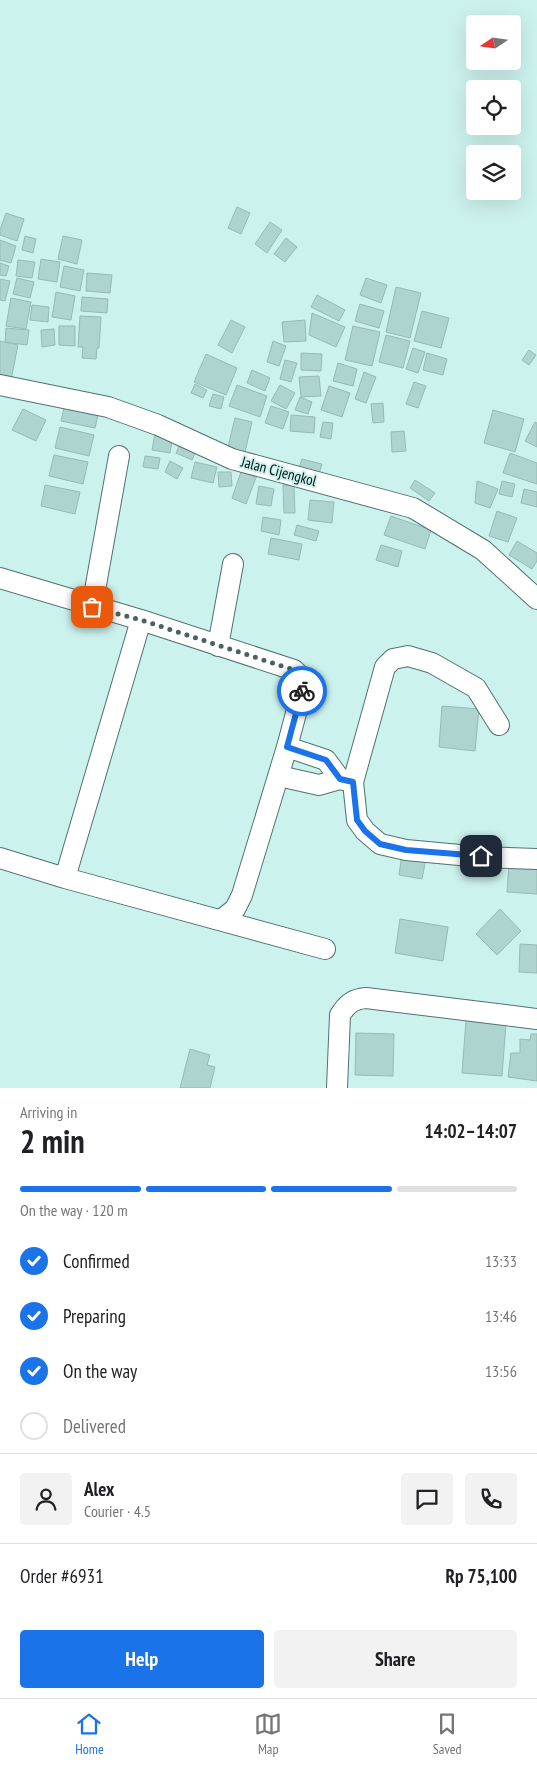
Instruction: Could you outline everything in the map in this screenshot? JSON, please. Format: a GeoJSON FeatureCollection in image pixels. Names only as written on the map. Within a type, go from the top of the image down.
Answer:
{"type":"FeatureCollection","features":[{"type":"Feature","properties":{"kind":"street","name":"Jalan Cijengkol"},"geometry":{"type":"LineString","coordinates":[[0,385],[108,407],[158,425],[232,459],[413,508],[483,550],[537,599]]}},
{"type":"Feature","properties":{"kind":"street"},"geometry":{"type":"LineString","coordinates":[[92,607],[119,456]]}},
{"type":"Feature","properties":{"kind":"street"},"geometry":{"type":"LineString","coordinates":[[218,646],[233,564]]}},
{"type":"Feature","properties":{"kind":"street"},"geometry":{"type":"LineString","coordinates":[[0,578],[92,607],[141,620],[294,670],[302,678],[303,687],[287,747],[242,896],[235,909],[221,920]]}},
{"type":"Feature","properties":{"kind":"street"},"geometry":{"type":"LineString","coordinates":[[65,878],[141,620]]}},
{"type":"Feature","properties":{"kind":"street"},"geometry":{"type":"LineString","coordinates":[[347,781],[385,667],[393,659],[408,656],[432,663],[476,688],[500,726]]}},
{"type":"Feature","properties":{"kind":"street"},"geometry":{"type":"LineString","coordinates":[[287,747],[326,760],[347,781],[357,820],[365,831],[380,844],[406,850],[537,859]]}},
{"type":"Feature","properties":{"kind":"street"},"geometry":{"type":"LineString","coordinates":[[279,776],[319,785],[347,781]]}},
{"type":"Feature","properties":{"kind":"street"},"geometry":{"type":"LineString","coordinates":[[0,858],[65,878],[325,949]]}},
{"type":"Feature","properties":{"kind":"street"},"geometry":{"type":"LineString","coordinates":[[337,1088],[340,1015],[346,1006],[355,999],[366,998],[537,1019]]}},
{"type":"Feature","properties":{"kind":"building"},"geometry":{"type":"Polygon","coordinates":[[[237,207],[250,213],[241,234],[228,228],[237,207]]]}},
{"type":"Feature","properties":{"kind":"building"},"geometry":{"type":"Polygon","coordinates":[[[6,213],[24,219],[17,241],[0,235],[6,213]]]}},
{"type":"Feature","properties":{"kind":"building"},"geometry":{"type":"Polygon","coordinates":[[[270,222],[282,230],[267,253],[255,244],[270,222]]]}},
{"type":"Feature","properties":{"kind":"building"},"geometry":{"type":"Polygon","coordinates":[[[25,236],[36,239],[33,253],[22,250],[25,236]]]}},
{"type":"Feature","properties":{"kind":"building"},"geometry":{"type":"Polygon","coordinates":[[[63,236],[82,240],[77,264],[58,259],[63,236]]]}},
{"type":"Feature","properties":{"kind":"building"},"geometry":{"type":"Polygon","coordinates":[[[286,238],[297,247],[285,262],[274,254],[286,238]]]}},
{"type":"Feature","properties":{"kind":"building"},"geometry":{"type":"Polygon","coordinates":[[[0,240],[16,246],[11,263],[0,260],[0,240]]]}},
{"type":"Feature","properties":{"kind":"building"},"geometry":{"type":"Polygon","coordinates":[[[41,259],[60,262],[57,282],[38,279],[41,259]]]}},
{"type":"Feature","properties":{"kind":"building"},"geometry":{"type":"Polygon","coordinates":[[[18,260],[35,262],[32,278],[16,276],[18,260]]]}},
{"type":"Feature","properties":{"kind":"building"},"geometry":{"type":"Polygon","coordinates":[[[0,263],[9,266],[6,276],[0,275],[0,263]]]}},
{"type":"Feature","properties":{"kind":"building"},"geometry":{"type":"Polygon","coordinates":[[[64,266],[84,270],[80,291],[60,287],[64,266]]]}},
{"type":"Feature","properties":{"kind":"building"},"geometry":{"type":"Polygon","coordinates":[[[87,273],[112,275],[110,293],[86,291],[87,273]]]}},
{"type":"Feature","properties":{"kind":"building"},"geometry":{"type":"Polygon","coordinates":[[[17,278],[34,282],[30,298],[13,294],[17,278]]]}},
{"type":"Feature","properties":{"kind":"building"},"geometry":{"type":"Polygon","coordinates":[[[366,278],[387,285],[381,303],[360,295],[366,278]]]}},
{"type":"Feature","properties":{"kind":"building"},"geometry":{"type":"Polygon","coordinates":[[[0,279],[10,281],[5,301],[0,300],[0,279]]]}},
{"type":"Feature","properties":{"kind":"building"},"geometry":{"type":"Polygon","coordinates":[[[396,287],[421,293],[410,338],[386,332],[396,287]]]}},
{"type":"Feature","properties":{"kind":"building"},"geometry":{"type":"Polygon","coordinates":[[[56,292],[75,296],[71,320],[52,317],[56,292]]]}},
{"type":"Feature","properties":{"kind":"building"},"geometry":{"type":"Polygon","coordinates":[[[317,295],[345,310],[339,321],[311,307],[317,295]]]}},
{"type":"Feature","properties":{"kind":"building"},"geometry":{"type":"Polygon","coordinates":[[[82,297],[108,299],[107,313],[81,311],[82,297]]]}},
{"type":"Feature","properties":{"kind":"building"},"geometry":{"type":"Polygon","coordinates":[[[11,298],[31,302],[26,329],[6,326],[11,298]]]}},
{"type":"Feature","properties":{"kind":"building"},"geometry":{"type":"Polygon","coordinates":[[[360,304],[384,311],[379,328],[355,321],[360,304]]]}},
{"type":"Feature","properties":{"kind":"building"},"geometry":{"type":"Polygon","coordinates":[[[32,305],[49,307],[48,322],[30,320],[32,305]]]}},
{"type":"Feature","properties":{"kind":"building"},"geometry":{"type":"Polygon","coordinates":[[[422,311],[449,318],[441,348],[414,341],[422,311]]]}},
{"type":"Feature","properties":{"kind":"building"},"geometry":{"type":"Polygon","coordinates":[[[312,313],[345,327],[336,347],[309,335],[312,313]]]}},
{"type":"Feature","properties":{"kind":"building"},"geometry":{"type":"Polygon","coordinates":[[[80,316],[101,317],[99,348],[97,348],[96,359],[82,358],[83,347],[78,347],[80,316]]]}},
{"type":"Feature","properties":{"kind":"building"},"geometry":{"type":"Polygon","coordinates":[[[231,320],[245,327],[232,353],[218,345],[231,320]]]}},
{"type":"Feature","properties":{"kind":"building"},"geometry":{"type":"Polygon","coordinates":[[[305,320],[306,341],[284,342],[282,322],[305,320]]]}},
{"type":"Feature","properties":{"kind":"building"},"geometry":{"type":"Polygon","coordinates":[[[59,326],[75,326],[75,346],[59,345],[59,326]]]}},
{"type":"Feature","properties":{"kind":"building"},"geometry":{"type":"Polygon","coordinates":[[[353,326],[380,332],[372,366],[345,360],[353,326]]]}},
{"type":"Feature","properties":{"kind":"building"},"geometry":{"type":"Polygon","coordinates":[[[6,328],[29,330],[27,345],[5,342],[6,328]]]}},
{"type":"Feature","properties":{"kind":"building"},"geometry":{"type":"Polygon","coordinates":[[[54,329],[55,345],[42,347],[41,330],[54,329]]]}},
{"type":"Feature","properties":{"kind":"building"},"geometry":{"type":"Polygon","coordinates":[[[386,335],[410,341],[403,368],[379,362],[386,335]]]}},
{"type":"Feature","properties":{"kind":"building"},"geometry":{"type":"Polygon","coordinates":[[[0,341],[18,345],[11,380],[0,378],[0,341]]]}},
{"type":"Feature","properties":{"kind":"building"},"geometry":{"type":"Polygon","coordinates":[[[273,341],[286,346],[279,366],[267,362],[273,341]]]}},
{"type":"Feature","properties":{"kind":"building"},"geometry":{"type":"Polygon","coordinates":[[[413,348],[425,352],[418,373],[406,369],[413,348]]]}},
{"type":"Feature","properties":{"kind":"building"},"geometry":{"type":"Polygon","coordinates":[[[529,350],[536,355],[529,365],[522,360],[529,350]]]}},
{"type":"Feature","properties":{"kind":"building"},"geometry":{"type":"Polygon","coordinates":[[[301,353],[322,354],[321,371],[301,370],[301,353]]]}},
{"type":"Feature","properties":{"kind":"building"},"geometry":{"type":"Polygon","coordinates":[[[427,353],[447,359],[443,375],[423,370],[427,353]]]}},
{"type":"Feature","properties":{"kind":"building"},"geometry":{"type":"Polygon","coordinates":[[[206,354],[237,368],[226,395],[194,382],[206,354]]]}},
{"type":"Feature","properties":{"kind":"building"},"geometry":{"type":"Polygon","coordinates":[[[285,360],[297,363],[291,382],[280,379],[285,360]]]}},
{"type":"Feature","properties":{"kind":"building"},"geometry":{"type":"Polygon","coordinates":[[[338,363],[357,369],[353,386],[333,381],[338,363]]]}},
{"type":"Feature","properties":{"kind":"building"},"geometry":{"type":"Polygon","coordinates":[[[252,370],[270,378],[265,391],[247,383],[252,370]]]}},
{"type":"Feature","properties":{"kind":"building"},"geometry":{"type":"Polygon","coordinates":[[[364,372],[376,377],[366,403],[355,399],[364,372]]]}},
{"type":"Feature","properties":{"kind":"building"},"geometry":{"type":"Polygon","coordinates":[[[319,376],[321,396],[301,397],[299,377],[319,376]]]}},
{"type":"Feature","properties":{"kind":"building"},"geometry":{"type":"Polygon","coordinates":[[[414,382],[426,386],[418,408],[406,404],[414,382]]]}},
{"type":"Feature","properties":{"kind":"building"},"geometry":{"type":"Polygon","coordinates":[[[195,384],[207,390],[203,398],[191,393],[195,384]]]}},
{"type":"Feature","properties":{"kind":"building"},"geometry":{"type":"Polygon","coordinates":[[[237,385],[267,396],[260,417],[229,406],[237,385]]]}},
{"type":"Feature","properties":{"kind":"building"},"geometry":{"type":"Polygon","coordinates":[[[280,385],[295,393],[286,409],[271,401],[280,385]]]}},
{"type":"Feature","properties":{"kind":"building"},"geometry":{"type":"Polygon","coordinates":[[[329,386],[350,393],[342,417],[321,410],[329,386]]]}},
{"type":"Feature","properties":{"kind":"building"},"geometry":{"type":"Polygon","coordinates":[[[213,394],[224,397],[221,409],[209,406],[213,394]]]}},
{"type":"Feature","properties":{"kind":"building"},"geometry":{"type":"Polygon","coordinates":[[[300,397],[312,402],[308,414],[295,410],[300,397]]]}},
{"type":"Feature","properties":{"kind":"building"},"geometry":{"type":"Polygon","coordinates":[[[66,399],[100,407],[95,428],[61,421],[66,399]]]}},
{"type":"Feature","properties":{"kind":"building"},"geometry":{"type":"Polygon","coordinates":[[[383,403],[384,422],[373,423],[371,404],[383,403]]]}},
{"type":"Feature","properties":{"kind":"building"},"geometry":{"type":"Polygon","coordinates":[[[271,406],[289,412],[283,429],[265,423],[271,406]]]}},
{"type":"Feature","properties":{"kind":"building"},"geometry":{"type":"Polygon","coordinates":[[[23,409],[46,420],[36,441],[12,430],[23,409]]]}},
{"type":"Feature","properties":{"kind":"building"},"geometry":{"type":"Polygon","coordinates":[[[493,410],[524,419],[515,452],[484,443],[493,410]]]}},
{"type":"Feature","properties":{"kind":"building"},"geometry":{"type":"Polygon","coordinates":[[[291,415],[315,417],[314,433],[290,431],[291,415]]]}},
{"type":"Feature","properties":{"kind":"building"},"geometry":{"type":"Polygon","coordinates":[[[235,418],[252,422],[245,452],[228,447],[235,418]]]}},
{"type":"Feature","properties":{"kind":"building"},"geometry":{"type":"Polygon","coordinates":[[[323,422],[333,423],[331,439],[320,437],[323,422]]]}},
{"type":"Feature","properties":{"kind":"building"},"geometry":{"type":"Polygon","coordinates":[[[535,422],[537,423],[537,447],[525,441],[535,422]]]}},
{"type":"Feature","properties":{"kind":"building"},"geometry":{"type":"Polygon","coordinates":[[[60,427],[94,435],[89,456],[55,448],[60,427]]]}},
{"type":"Feature","properties":{"kind":"building"},"geometry":{"type":"Polygon","coordinates":[[[404,431],[406,451],[392,452],[391,432],[404,431]]]}},
{"type":"Feature","properties":{"kind":"building"},"geometry":{"type":"Polygon","coordinates":[[[155,433],[173,436],[170,453],[152,450],[155,433]]]}},
{"type":"Feature","properties":{"kind":"building"},"geometry":{"type":"Polygon","coordinates":[[[181,442],[197,449],[192,460],[176,453],[181,442]]]}},
{"type":"Feature","properties":{"kind":"building"},"geometry":{"type":"Polygon","coordinates":[[[510,453],[537,463],[537,484],[503,473],[510,453]]]}},
{"type":"Feature","properties":{"kind":"building"},"geometry":{"type":"Polygon","coordinates":[[[54,455],[88,462],[83,484],[49,476],[54,455]]]}},
{"type":"Feature","properties":{"kind":"building"},"geometry":{"type":"Polygon","coordinates":[[[145,456],[160,458],[158,469],[143,467],[145,456]]]}},
{"type":"Feature","properties":{"kind":"building"},"geometry":{"type":"Polygon","coordinates":[[[302,459],[322,464],[319,474],[299,468],[302,459]]]}},
{"type":"Feature","properties":{"kind":"building"},"geometry":{"type":"Polygon","coordinates":[[[170,461],[183,468],[177,479],[165,472],[170,461]]]}},
{"type":"Feature","properties":{"kind":"building"},"geometry":{"type":"Polygon","coordinates":[[[195,462],[217,467],[213,483],[191,478],[195,462]]]}},
{"type":"Feature","properties":{"kind":"building"},"geometry":{"type":"Polygon","coordinates":[[[242,469],[257,475],[246,504],[232,498],[242,469]]]}},
{"type":"Feature","properties":{"kind":"building"},"geometry":{"type":"Polygon","coordinates":[[[218,472],[231,472],[232,486],[219,487],[218,472]]]}},
{"type":"Feature","properties":{"kind":"building"},"geometry":{"type":"Polygon","coordinates":[[[415,480],[435,493],[429,501],[410,488],[415,480]]]}},
{"type":"Feature","properties":{"kind":"building"},"geometry":{"type":"Polygon","coordinates":[[[477,481],[498,489],[490,508],[475,503],[477,481]]]}},
{"type":"Feature","properties":{"kind":"building"},"geometry":{"type":"Polygon","coordinates":[[[502,481],[515,484],[512,497],[499,494],[502,481]]]}},
{"type":"Feature","properties":{"kind":"building"},"geometry":{"type":"Polygon","coordinates":[[[45,485],[80,492],[75,514],[41,506],[45,485]]]}},
{"type":"Feature","properties":{"kind":"building"},"geometry":{"type":"Polygon","coordinates":[[[283,485],[294,485],[295,513],[284,513],[283,485]]]}},
{"type":"Feature","properties":{"kind":"building"},"geometry":{"type":"Polygon","coordinates":[[[259,486],[274,489],[271,506],[256,504],[259,486]]]}},
{"type":"Feature","properties":{"kind":"building"},"geometry":{"type":"Polygon","coordinates":[[[524,489],[537,492],[537,507],[521,503],[524,489]]]}},
{"type":"Feature","properties":{"kind":"building"},"geometry":{"type":"Polygon","coordinates":[[[310,500],[334,502],[332,523],[308,520],[310,500]]]}},
{"type":"Feature","properties":{"kind":"building"},"geometry":{"type":"Polygon","coordinates":[[[497,511],[517,518],[508,542],[489,536],[497,511]]]}},
{"type":"Feature","properties":{"kind":"building"},"geometry":{"type":"Polygon","coordinates":[[[391,516],[431,530],[425,549],[384,535],[391,516]]]}},
{"type":"Feature","properties":{"kind":"building"},"geometry":{"type":"Polygon","coordinates":[[[263,517],[281,520],[279,535],[261,531],[263,517]]]}},
{"type":"Feature","properties":{"kind":"building"},"geometry":{"type":"Polygon","coordinates":[[[297,525],[319,531],[316,541],[294,535],[297,525]]]}},
{"type":"Feature","properties":{"kind":"building"},"geometry":{"type":"Polygon","coordinates":[[[271,538],[302,544],[299,560],[268,554],[271,538]]]}},
{"type":"Feature","properties":{"kind":"building"},"geometry":{"type":"Polygon","coordinates":[[[517,541],[537,553],[537,561],[532,569],[509,555],[517,541]]]}},
{"type":"Feature","properties":{"kind":"building"},"geometry":{"type":"Polygon","coordinates":[[[381,545],[402,551],[398,567],[376,560],[381,545]]]}},
{"type":"Feature","properties":{"kind":"building"},"geometry":{"type":"Polygon","coordinates":[[[442,706],[479,709],[475,751],[439,747],[442,706]]]}},
{"type":"Feature","properties":{"kind":"building"},"geometry":{"type":"Polygon","coordinates":[[[402,853],[426,858],[422,879],[399,875],[402,853]]]}},
{"type":"Feature","properties":{"kind":"building"},"geometry":{"type":"Polygon","coordinates":[[[509,862],[537,863],[537,894],[507,892],[509,862]]]}},
{"type":"Feature","properties":{"kind":"building"},"geometry":{"type":"Polygon","coordinates":[[[500,909],[521,931],[497,955],[476,934],[500,909]]]}},
{"type":"Feature","properties":{"kind":"building"},"geometry":{"type":"Polygon","coordinates":[[[400,919],[448,927],[443,961],[395,953],[400,919]]]}},
{"type":"Feature","properties":{"kind":"building"},"geometry":{"type":"Polygon","coordinates":[[[520,944],[537,945],[537,973],[519,972],[520,944]]]}},
{"type":"Feature","properties":{"kind":"building"},"geometry":{"type":"Polygon","coordinates":[[[466,1020],[506,1023],[502,1076],[462,1073],[466,1020]]]}},
{"type":"Feature","properties":{"kind":"building"},"geometry":{"type":"Polygon","coordinates":[[[356,1033],[394,1034],[393,1076],[355,1075],[356,1033]]]}},
{"type":"Feature","properties":{"kind":"building"},"geometry":{"type":"Polygon","coordinates":[[[531,1034],[537,1034],[537,1081],[508,1077],[511,1053],[520,1053],[520,1039],[530,1040],[531,1034]]]}},
{"type":"Feature","properties":{"kind":"building"},"geometry":{"type":"Polygon","coordinates":[[[190,1049],[210,1055],[207,1065],[215,1067],[210,1088],[180,1088],[190,1049]]]}},
{"type":"Feature","properties":{"kind":"way so far"},"geometry":{"type":"LineString","coordinates":[[92,607],[141,620],[294,670],[302,678],[302,691]]}},
{"type":"Feature","properties":{"kind":"route"},"geometry":{"type":"LineString","coordinates":[[302,691],[287,747],[326,760],[340,779],[353,782],[357,820],[365,831],[380,844],[406,850],[481,856]]}}]}
